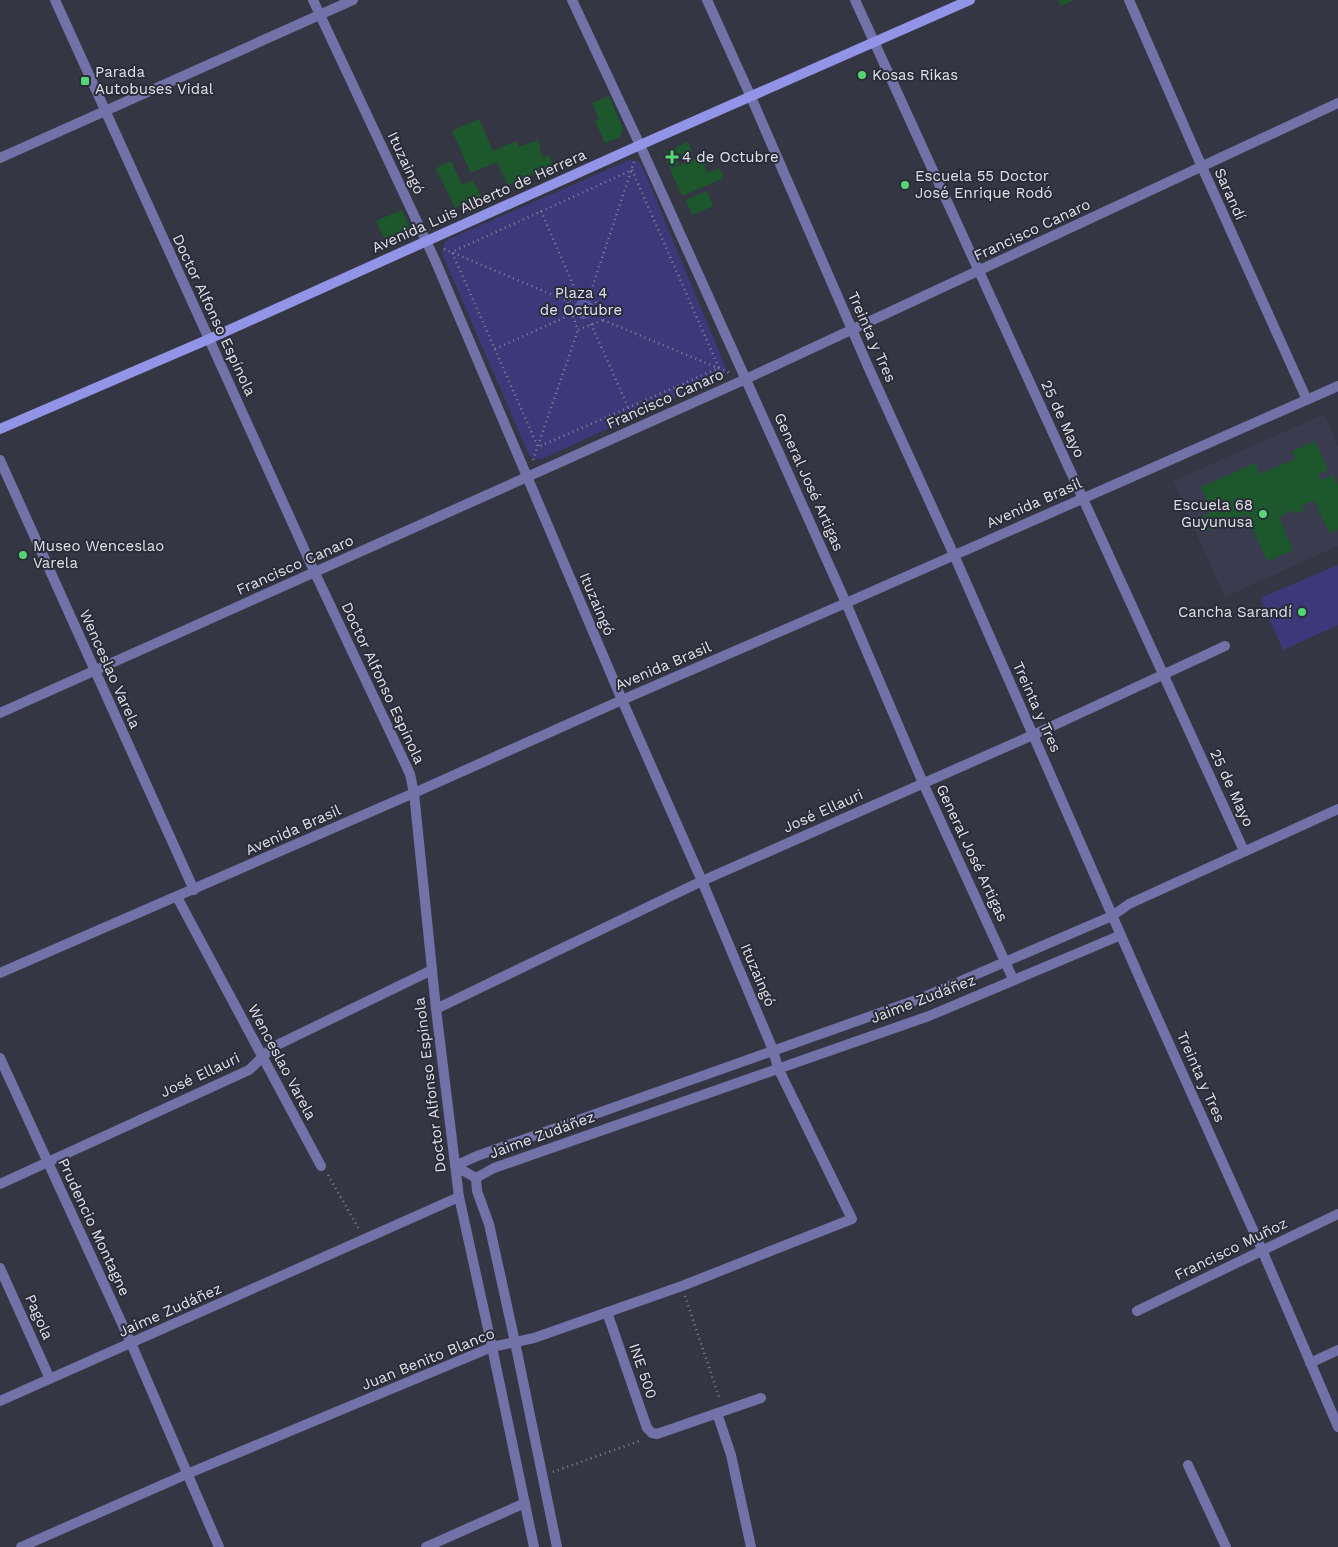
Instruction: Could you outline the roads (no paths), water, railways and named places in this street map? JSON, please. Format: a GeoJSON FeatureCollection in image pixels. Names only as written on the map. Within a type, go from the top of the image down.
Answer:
{"type":"FeatureCollection","features":[{"type":"Feature","properties":{"kind":"main road","name":"Avenida Luis Alberto de Herrera"},"geometry":{"type":"LineString","coordinates":[[0,429],[209,339],[640,145],[970,0]]}},
{"type":"Feature","properties":{"kind":"street","name":"Doctor Alfonso Espínola"},"geometry":{"type":"LineString","coordinates":[[56,0],[104,111],[314,573],[410,774],[414,793],[436,1009],[459,1197],[534,1547]]}},
{"type":"Feature","properties":{"kind":"street","name":"Ituzaingó"},"geometry":{"type":"LineString","coordinates":[[313,0],[426,241],[622,700],[702,881],[773,1050],[778,1068],[852,1219]]}},
{"type":"Feature","properties":{"kind":"street"},"geometry":{"type":"LineString","coordinates":[[0,158],[353,0]]}},
{"type":"Feature","properties":{"kind":"street","name":"General José Artigas"},"geometry":{"type":"LineString","coordinates":[[572,0],[746,379],[923,782],[1013,979]]}},
{"type":"Feature","properties":{"kind":"street","name":"Treinta y Tres"},"geometry":{"type":"LineString","coordinates":[[707,0],[852,331],[954,555],[1112,916],[1262,1250],[1338,1427]]}},
{"type":"Feature","properties":{"kind":"street","name":"25 de Mayo"},"geometry":{"type":"LineString","coordinates":[[855,0],[1244,851]]}},
{"type":"Feature","properties":{"kind":"street","name":"Sarandí"},"geometry":{"type":"LineString","coordinates":[[1128,0],[1307,400]]}},
{"type":"Feature","properties":{"kind":"street","name":"Francisco Canaro"},"geometry":{"type":"LineString","coordinates":[[0,713],[852,331],[1338,104]]}},
{"type":"Feature","properties":{"kind":"street","name":"Avenida Brasil"},"geometry":{"type":"LineString","coordinates":[[0,973],[194,890],[1338,386]]}},
{"type":"Feature","properties":{"kind":"street","name":"Wenceslao Varela"},"geometry":{"type":"LineString","coordinates":[[0,460],[194,890]]}},
{"type":"Feature","properties":{"kind":"street","name":"José Ellauri"},"geometry":{"type":"LineString","coordinates":[[436,1009],[702,881],[1033,735],[1225,646]]}},
{"type":"Feature","properties":{"kind":"street","name":"Jaime Zudáñez"},"geometry":{"type":"LineString","coordinates":[[455,1166],[477,1156],[919,999],[1112,916],[1128,904],[1338,809]]}},
{"type":"Feature","properties":{"kind":"street","name":"Wenceslao Varela"},"geometry":{"type":"LineString","coordinates":[[177,897],[321,1166]]}},
{"type":"Feature","properties":{"kind":"street","name":"Jaime Zudáñez"},"geometry":{"type":"LineString","coordinates":[[476,1178],[494,1168],[928,1016],[1121,935]]}},
{"type":"Feature","properties":{"kind":"street","name":"José Ellauri"},"geometry":{"type":"LineString","coordinates":[[0,1184],[249,1070],[273,1047],[432,970]]}},
{"type":"Feature","properties":{"kind":"street","name":"Prudencio Montagne"},"geometry":{"type":"LineString","coordinates":[[0,1058],[131,1343],[219,1547]]}},
{"type":"Feature","properties":{"kind":"street"},"geometry":{"type":"LineString","coordinates":[[455,1166],[476,1178],[477,1191],[489,1224],[557,1547]]}},
{"type":"Feature","properties":{"kind":"street","name":"Jaime Zudáñez"},"geometry":{"type":"LineString","coordinates":[[0,1402],[364,1239],[459,1197],[477,1191]]}},
{"type":"Feature","properties":{"kind":"street","name":"Francisco Muñoz"},"geometry":{"type":"LineString","coordinates":[[1137,1311],[1338,1214]]}},
{"type":"Feature","properties":{"kind":"street","name":"Juan Benito Blanco"},"geometry":{"type":"LineString","coordinates":[[21,1547],[187,1474],[492,1347],[534,1338],[682,1286],[852,1219]]}},
{"type":"Feature","properties":{"kind":"street","name":"Pagola"},"geometry":{"type":"LineString","coordinates":[[0,1268],[50,1379]]}},
{"type":"Feature","properties":{"kind":"street","name":"INE 500"},"geometry":{"type":"LineString","coordinates":[[607,1312],[647,1428],[652,1433],[657,1434],[720,1412]]}},
{"type":"Feature","properties":{"kind":"street"},"geometry":{"type":"LineString","coordinates":[[1310,1363],[1338,1350]]}},
{"type":"Feature","properties":{"kind":"street"},"geometry":{"type":"LineString","coordinates":[[751,1547],[720,1412],[761,1398]]}},
{"type":"Feature","properties":{"kind":"street"},"geometry":{"type":"LineString","coordinates":[[1188,1465],[1226,1547]]}},
{"type":"Feature","properties":{"kind":"street"},"geometry":{"type":"LineString","coordinates":[[426,1547],[525,1503]]}},
{"type":"Feature","properties":{"kind":"place","name":"Kosas Rikas"},"geometry":{"type":"Point","coordinates":[862,75]}},
{"type":"Feature","properties":{"kind":"place","name":"Parada Autobuses Vidal"},"geometry":{"type":"Point","coordinates":[85,81]}},
{"type":"Feature","properties":{"kind":"place","name":"4 de Octubre"},"geometry":{"type":"Point","coordinates":[672,157]}},
{"type":"Feature","properties":{"kind":"place","name":"Escuela 55 Doctor José Enrique Rodó"},"geometry":{"type":"Point","coordinates":[905,185]}},
{"type":"Feature","properties":{"kind":"place","name":"Escuela 68 Guyunusa"},"geometry":{"type":"Point","coordinates":[1263,514]}},
{"type":"Feature","properties":{"kind":"place","name":"Museo Wenceslao Varela"},"geometry":{"type":"Point","coordinates":[23,555]}},
{"type":"Feature","properties":{"kind":"place","name":"Cancha Sarandí"},"geometry":{"type":"Point","coordinates":[1302,612]}},
{"type":"Feature","properties":{"kind":"park label","name":"Plaza 4 de Octubre"},"geometry":{"type":"Point","coordinates":[581,302]}}]}
